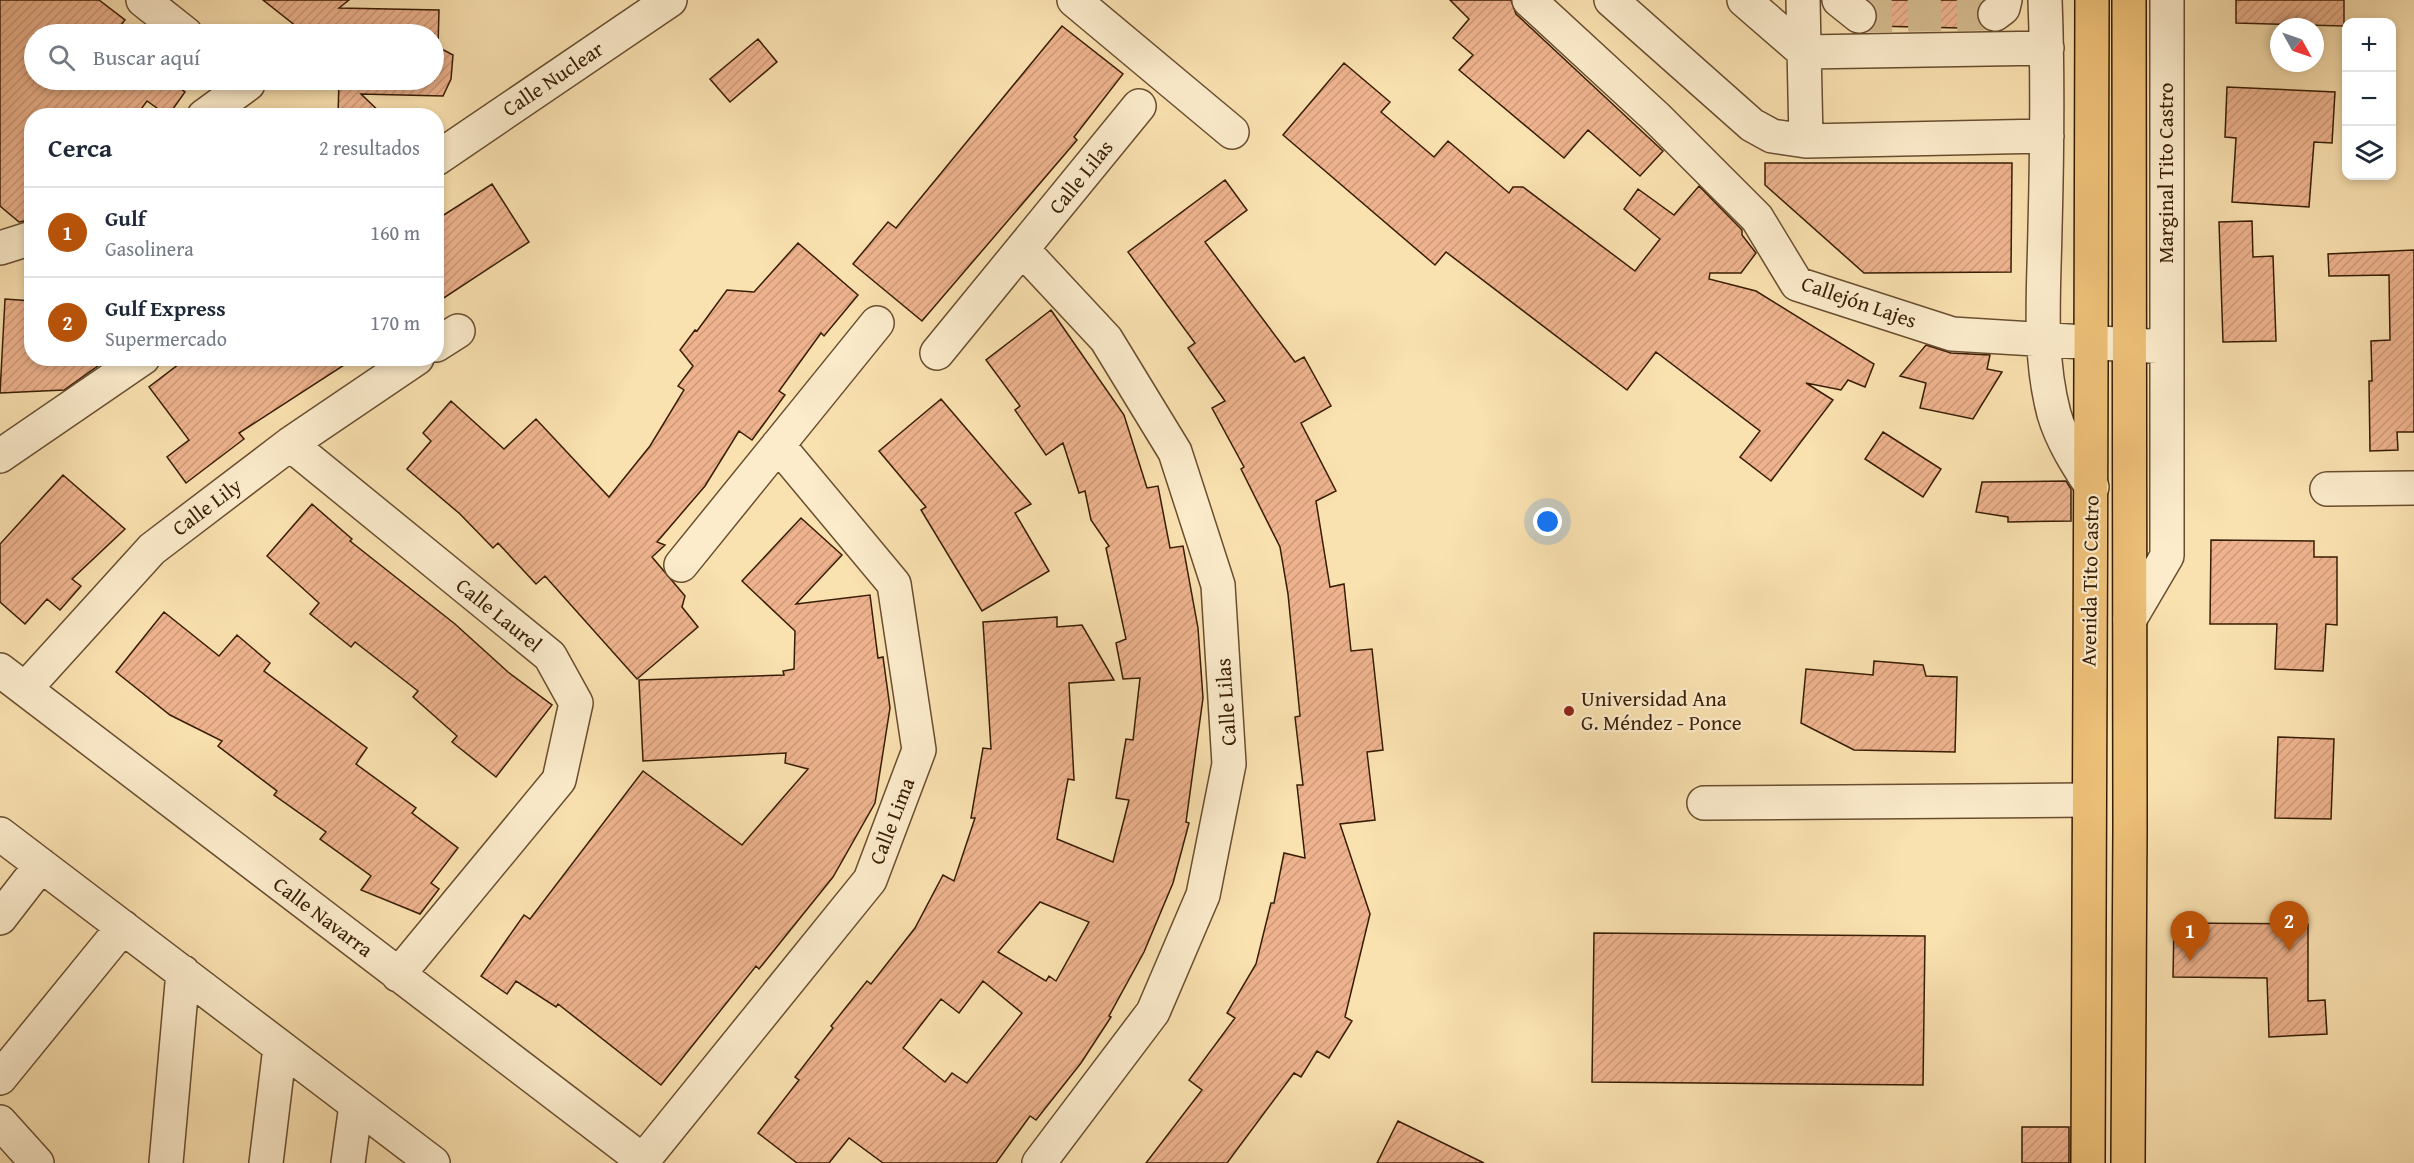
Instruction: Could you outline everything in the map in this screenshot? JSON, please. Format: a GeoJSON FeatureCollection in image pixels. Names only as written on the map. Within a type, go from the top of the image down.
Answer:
{"type":"FeatureCollection","features":[{"type":"Feature","properties":{"kind":"main road","name":"Avenida Tito Castro"},"geometry":{"type":"LineString","coordinates":[[2088,1163],[2087,800],[2094,341],[2092,0]]}},
{"type":"Feature","properties":{"kind":"main road","name":"Avenida Tito Castro"},"geometry":{"type":"LineString","coordinates":[[2128,1163],[2129,0]]}},
{"type":"Feature","properties":{"kind":"street"},"geometry":{"type":"LineString","coordinates":[[143,0],[173,24]]}},
{"type":"Feature","properties":{"kind":"street","name":"Calle Nuclear"},"geometry":{"type":"LineString","coordinates":[[444,154],[670,0]]}},
{"type":"Feature","properties":{"kind":"street"},"geometry":{"type":"LineString","coordinates":[[1074,0],[1232,132]]}},
{"type":"Feature","properties":{"kind":"street","name":"Callejón Lajes"},"geometry":{"type":"LineString","coordinates":[[1529,0],[1657,118],[1757,218],[1797,284],[1952,334],[2130,343],[2166,347]]}},
{"type":"Feature","properties":{"kind":"street"},"geometry":{"type":"LineString","coordinates":[[1611,0],[1752,125],[1772,136],[1806,141],[2047,136]]}},
{"type":"Feature","properties":{"kind":"street"},"geometry":{"type":"LineString","coordinates":[[1744,0],[1804,52],[2047,48]]}},
{"type":"Feature","properties":{"kind":"street"},"geometry":{"type":"LineString","coordinates":[[1803,0],[1806,141]]}},
{"type":"Feature","properties":{"kind":"street"},"geometry":{"type":"LineString","coordinates":[[2045,0],[2047,136],[2043,339],[2047,381],[2055,417],[2068,450],[2092,487]]}},
{"type":"Feature","properties":{"kind":"street","name":"Marginal Tito Castro"},"geometry":{"type":"LineString","coordinates":[[2130,619],[2168,556],[2167,0]]}},
{"type":"Feature","properties":{"kind":"street"},"geometry":{"type":"LineString","coordinates":[[215,108],[240,90]]}},
{"type":"Feature","properties":{"kind":"street","name":"Calle Lilas"},"geometry":{"type":"LineString","coordinates":[[937,353],[1139,106]]}},
{"type":"Feature","properties":{"kind":"street"},"geometry":{"type":"LineString","coordinates":[[0,248],[24,240]]}},
{"type":"Feature","properties":{"kind":"street","name":"Calle Lilas"},"geometry":{"type":"LineString","coordinates":[[1022,249],[1106,339],[1175,452],[1218,585],[1229,764],[1203,895],[1154,1012],[1040,1163]]}},
{"type":"Feature","properties":{"kind":"street"},"geometry":{"type":"LineString","coordinates":[[681,565],[877,323]]}},
{"type":"Feature","properties":{"kind":"street"},"geometry":{"type":"LineString","coordinates":[[0,456],[131,366]]}},
{"type":"Feature","properties":{"kind":"street","name":"Calle Lily"},"geometry":{"type":"LineString","coordinates":[[12,679],[152,549],[290,444],[405,366]]}},
{"type":"Feature","properties":{"kind":"street","name":"Calle Laurel"},"geometry":{"type":"LineString","coordinates":[[290,444],[550,656],[576,703],[559,780],[398,975]]}},
{"type":"Feature","properties":{"kind":"street","name":"Calle Lima"},"geometry":{"type":"LineString","coordinates":[[643,1162],[870,880],[919,750],[894,584],[778,445]]}},
{"type":"Feature","properties":{"kind":"street"},"geometry":{"type":"LineString","coordinates":[[2327,489],[2414,488]]}},
{"type":"Feature","properties":{"kind":"street","name":"Calle Navarra"},"geometry":{"type":"LineString","coordinates":[[12,679],[643,1162]]}},
{"type":"Feature","properties":{"kind":"street"},"geometry":{"type":"LineString","coordinates":[[1704,802],[2087,800]]}},
{"type":"Feature","properties":{"kind":"street"},"geometry":{"type":"LineString","coordinates":[[0,834],[433,1163]]}},
{"type":"Feature","properties":{"kind":"street"},"geometry":{"type":"LineString","coordinates":[[0,918],[41,865]]}},
{"type":"Feature","properties":{"kind":"street"},"geometry":{"type":"LineString","coordinates":[[0,1078],[123,927]]}},
{"type":"Feature","properties":{"kind":"street"},"geometry":{"type":"LineString","coordinates":[[166,1163],[183,972]]}},
{"type":"Feature","properties":{"kind":"street"},"geometry":{"type":"LineString","coordinates":[[266,1163],[280,1047]]}},
{"type":"Feature","properties":{"kind":"street"},"geometry":{"type":"LineString","coordinates":[[348,1163],[356,1105]]}},
{"type":"Feature","properties":{"kind":"street"},"geometry":{"type":"LineString","coordinates":[[0,1122],[37,1163]]}},
{"type":"Feature","properties":{"kind":"building"},"geometry":{"type":"Polygon","coordinates":[[[0,0],[99,0],[125,20],[122,24],[24,24],[24,90],[182,90],[185,92],[174,108],[157,108],[147,101],[142,108],[24,108],[24,221],[19,222],[0,206],[0,0]]]}},
{"type":"Feature","properties":{"kind":"building"},"geometry":{"type":"Polygon","coordinates":[[[263,0],[349,0],[339,8],[439,10],[439,24],[293,24],[263,0]]]}},
{"type":"Feature","properties":{"kind":"building"},"geometry":{"type":"Polygon","coordinates":[[[1450,0],[1511,0],[1516,14],[1663,151],[1640,176],[1588,130],[1564,158],[1459,70],[1473,55],[1453,38],[1469,19],[1450,0]]]}},
{"type":"Feature","properties":{"kind":"building"},"geometry":{"type":"Polygon","coordinates":[[[1869,0],[1959,0],[1959,28],[1874,26],[1877,10],[1869,0]]]}},
{"type":"Feature","properties":{"kind":"building"},"geometry":{"type":"Polygon","coordinates":[[[2236,0],[2344,0],[2342,26],[2324,25],[2324,18],[2270,18],[2270,24],[2236,23],[2236,0]]]}},
{"type":"Feature","properties":{"kind":"building"},"geometry":{"type":"Polygon","coordinates":[[[1062,26],[1123,74],[1074,137],[1077,140],[922,321],[853,264],[888,222],[896,228],[1062,26]]]}},
{"type":"Feature","properties":{"kind":"building"},"geometry":{"type":"Polygon","coordinates":[[[758,39],[777,62],[730,102],[710,79],[758,39]]]}},
{"type":"Feature","properties":{"kind":"building"},"geometry":{"type":"Polygon","coordinates":[[[444,50],[453,55],[451,79],[443,96],[361,94],[376,108],[338,108],[339,90],[444,90],[444,50]]]}},
{"type":"Feature","properties":{"kind":"building"},"geometry":{"type":"Polygon","coordinates":[[[1344,63],[1390,102],[1381,112],[1434,157],[1448,141],[1509,193],[1513,187],[1523,187],[1635,271],[1660,239],[1624,209],[1638,189],[1674,215],[1699,186],[1742,230],[1742,235],[1756,253],[1741,273],[1710,273],[1709,279],[1756,291],[1874,364],[1865,387],[1848,380],[1841,390],[1806,383],[1833,400],[1771,481],[1740,457],[1760,431],[1656,352],[1627,390],[1446,252],[1435,265],[1283,135],[1344,63]]]}},
{"type":"Feature","properties":{"kind":"building"},"geometry":{"type":"Polygon","coordinates":[[[2227,87],[2335,92],[2332,143],[2314,142],[2309,207],[2232,202],[2236,138],[2225,137],[2227,87]]]}},
{"type":"Feature","properties":{"kind":"building"},"geometry":{"type":"Polygon","coordinates":[[[1765,163],[2012,163],[2011,272],[1864,273],[1765,185],[1765,163]]]}},
{"type":"Feature","properties":{"kind":"building"},"geometry":{"type":"Polygon","coordinates":[[[1225,180],[1247,210],[1205,242],[1295,362],[1304,357],[1331,406],[1301,423],[1336,491],[1316,501],[1330,587],[1344,584],[1351,651],[1372,649],[1383,750],[1367,752],[1375,820],[1340,824],[1370,914],[1345,1017],[1352,1021],[1329,1058],[1317,1051],[1301,1077],[1294,1073],[1227,1163],[1146,1163],[1202,1090],[1189,1080],[1235,1018],[1227,1013],[1256,964],[1271,903],[1274,903],[1284,853],[1305,858],[1297,785],[1303,785],[1295,717],[1300,716],[1288,594],[1280,547],[1241,469],[1244,467],[1212,408],[1225,401],[1188,348],[1195,343],[1128,252],[1225,180]]]}},
{"type":"Feature","properties":{"kind":"building"},"geometry":{"type":"Polygon","coordinates":[[[492,184],[529,242],[444,298],[444,215],[492,184]]]}},
{"type":"Feature","properties":{"kind":"building"},"geometry":{"type":"Polygon","coordinates":[[[2252,221],[2253,257],[2273,256],[2276,341],[2223,342],[2219,222],[2252,221]]]}},
{"type":"Feature","properties":{"kind":"building"},"geometry":{"type":"Polygon","coordinates":[[[798,243],[858,295],[824,336],[821,333],[779,391],[785,395],[752,440],[739,431],[705,486],[657,542],[665,545],[652,557],[685,596],[682,607],[698,627],[637,679],[545,576],[536,584],[498,543],[493,548],[460,514],[407,469],[431,441],[423,433],[451,401],[504,449],[536,419],[609,497],[650,446],[684,390],[678,386],[693,366],[680,350],[727,290],[754,292],[798,243]]]}},
{"type":"Feature","properties":{"kind":"building"},"geometry":{"type":"Polygon","coordinates":[[[2414,250],[2414,432],[2397,432],[2398,450],[2370,451],[2371,341],[2390,340],[2389,275],[2329,276],[2328,254],[2414,250]]]}},
{"type":"Feature","properties":{"kind":"building"},"geometry":{"type":"Polygon","coordinates":[[[5,299],[24,300],[24,366],[98,366],[64,390],[0,393],[5,299]]]}},
{"type":"Feature","properties":{"kind":"building"},"geometry":{"type":"Polygon","coordinates":[[[1051,310],[1124,415],[1147,488],[1158,486],[1170,548],[1183,546],[1198,628],[1203,698],[1186,822],[1189,823],[1173,883],[1144,952],[1109,1016],[1111,1017],[1081,1063],[1036,1120],[1030,1116],[996,1163],[883,1163],[849,1138],[829,1163],[797,1163],[758,1133],[799,1080],[795,1077],[833,1028],[831,1026],[867,981],[871,984],[915,928],[943,875],[954,881],[975,818],[971,818],[983,748],[991,749],[983,622],[1057,617],[1057,627],[1082,625],[1114,680],[1069,683],[1074,780],[1068,779],[1057,839],[1113,862],[1129,800],[1116,798],[1126,739],[1133,740],[1140,678],[1123,679],[1116,643],[1126,639],[1106,548],[1109,546],[1091,520],[1085,491],[1079,493],[1063,443],[1046,455],[1015,410],[1020,406],[986,360],[1051,310]],[[1040,902],[998,952],[1046,981],[1049,976],[1056,981],[1089,922],[1040,902]],[[983,981],[959,1013],[941,999],[903,1048],[945,1082],[952,1073],[967,1083],[1022,1013],[983,981]]]}},
{"type":"Feature","properties":{"kind":"building"},"geometry":{"type":"Polygon","coordinates":[[[1926,345],[1951,353],[1990,355],[1987,369],[2002,372],[1973,419],[1920,408],[1926,383],[1900,376],[1926,345]]]}},
{"type":"Feature","properties":{"kind":"building"},"geometry":{"type":"Polygon","coordinates":[[[177,366],[343,366],[239,433],[244,439],[186,483],[167,457],[189,440],[149,387],[177,366]]]}},
{"type":"Feature","properties":{"kind":"building"},"geometry":{"type":"Polygon","coordinates":[[[941,399],[1031,504],[1015,513],[1049,571],[982,611],[921,510],[926,507],[879,451],[941,399]]]}},
{"type":"Feature","properties":{"kind":"building"},"geometry":{"type":"Polygon","coordinates":[[[1883,432],[1941,469],[1923,497],[1865,459],[1883,432]]]}},
{"type":"Feature","properties":{"kind":"building"},"geometry":{"type":"Polygon","coordinates":[[[63,475],[125,529],[72,579],[81,586],[60,610],[47,599],[25,624],[0,602],[0,544],[63,475]]]}},
{"type":"Feature","properties":{"kind":"building"},"geometry":{"type":"Polygon","coordinates":[[[2066,481],[2071,489],[2071,521],[2008,522],[2008,517],[1976,512],[1982,482],[2066,481]]]}},
{"type":"Feature","properties":{"kind":"building"},"geometry":{"type":"Polygon","coordinates":[[[312,504],[352,539],[350,541],[455,624],[508,672],[552,705],[496,777],[452,742],[457,736],[413,697],[418,691],[355,642],[351,647],[310,614],[319,603],[267,556],[312,504]]]}},
{"type":"Feature","properties":{"kind":"building"},"geometry":{"type":"Polygon","coordinates":[[[801,518],[842,555],[796,604],[870,595],[878,658],[883,657],[890,708],[875,803],[833,877],[759,969],[756,966],[661,1085],[558,1004],[556,1007],[516,981],[507,994],[481,976],[524,915],[530,919],[643,771],[742,845],[808,769],[785,763],[786,753],[643,761],[639,680],[784,675],[783,671],[794,669],[795,631],[742,581],[801,518]]]}},
{"type":"Feature","properties":{"kind":"building"},"geometry":{"type":"Polygon","coordinates":[[[2211,540],[2314,541],[2314,557],[2337,557],[2337,625],[2326,624],[2323,671],[2275,669],[2277,624],[2210,624],[2211,540]]]}},
{"type":"Feature","properties":{"kind":"building"},"geometry":{"type":"Polygon","coordinates":[[[164,612],[219,656],[237,635],[270,663],[264,671],[367,748],[356,764],[416,808],[412,813],[458,848],[431,883],[439,889],[420,914],[361,890],[371,876],[320,839],[326,832],[274,795],[277,791],[218,746],[222,741],[170,715],[116,672],[164,612]]]}},
{"type":"Feature","properties":{"kind":"building"},"geometry":{"type":"Polygon","coordinates":[[[1874,661],[1923,665],[1926,676],[1957,677],[1955,752],[1854,750],[1801,723],[1806,669],[1873,675],[1874,661]]]}},
{"type":"Feature","properties":{"kind":"building"},"geometry":{"type":"Polygon","coordinates":[[[2278,737],[2334,739],[2331,819],[2275,818],[2278,737]]]}},
{"type":"Feature","properties":{"kind":"building"},"geometry":{"type":"Polygon","coordinates":[[[2174,923],[2308,924],[2308,1001],[2325,1000],[2327,1034],[2269,1037],[2267,978],[2173,977],[2174,923]]]}},
{"type":"Feature","properties":{"kind":"building"},"geometry":{"type":"Polygon","coordinates":[[[1594,933],[1925,936],[1923,1085],[1592,1082],[1594,933]]]}},
{"type":"Feature","properties":{"kind":"building"},"geometry":{"type":"Polygon","coordinates":[[[1398,1121],[1484,1163],[1377,1163],[1398,1121]]]}},
{"type":"Feature","properties":{"kind":"building"},"geometry":{"type":"Polygon","coordinates":[[[2022,1127],[2069,1127],[2069,1163],[2022,1163],[2022,1127]]]}},
{"type":"Feature","properties":{"kind":"tunnel"},"geometry":{"type":"LineString","coordinates":[[1859,16],[1995,14]]}},
{"type":"Feature","properties":{"kind":"place","name":"Universidad Ana G. Méndez - Ponce"},"geometry":{"type":"Point","coordinates":[1569,711]}},
{"type":"Feature","properties":{"kind":"place","name":"Gulf Express"},"geometry":{"type":"Point","coordinates":[2289,951]}},
{"type":"Feature","properties":{"kind":"place","name":"Gulf"},"geometry":{"type":"Point","coordinates":[2190,961]}}]}
